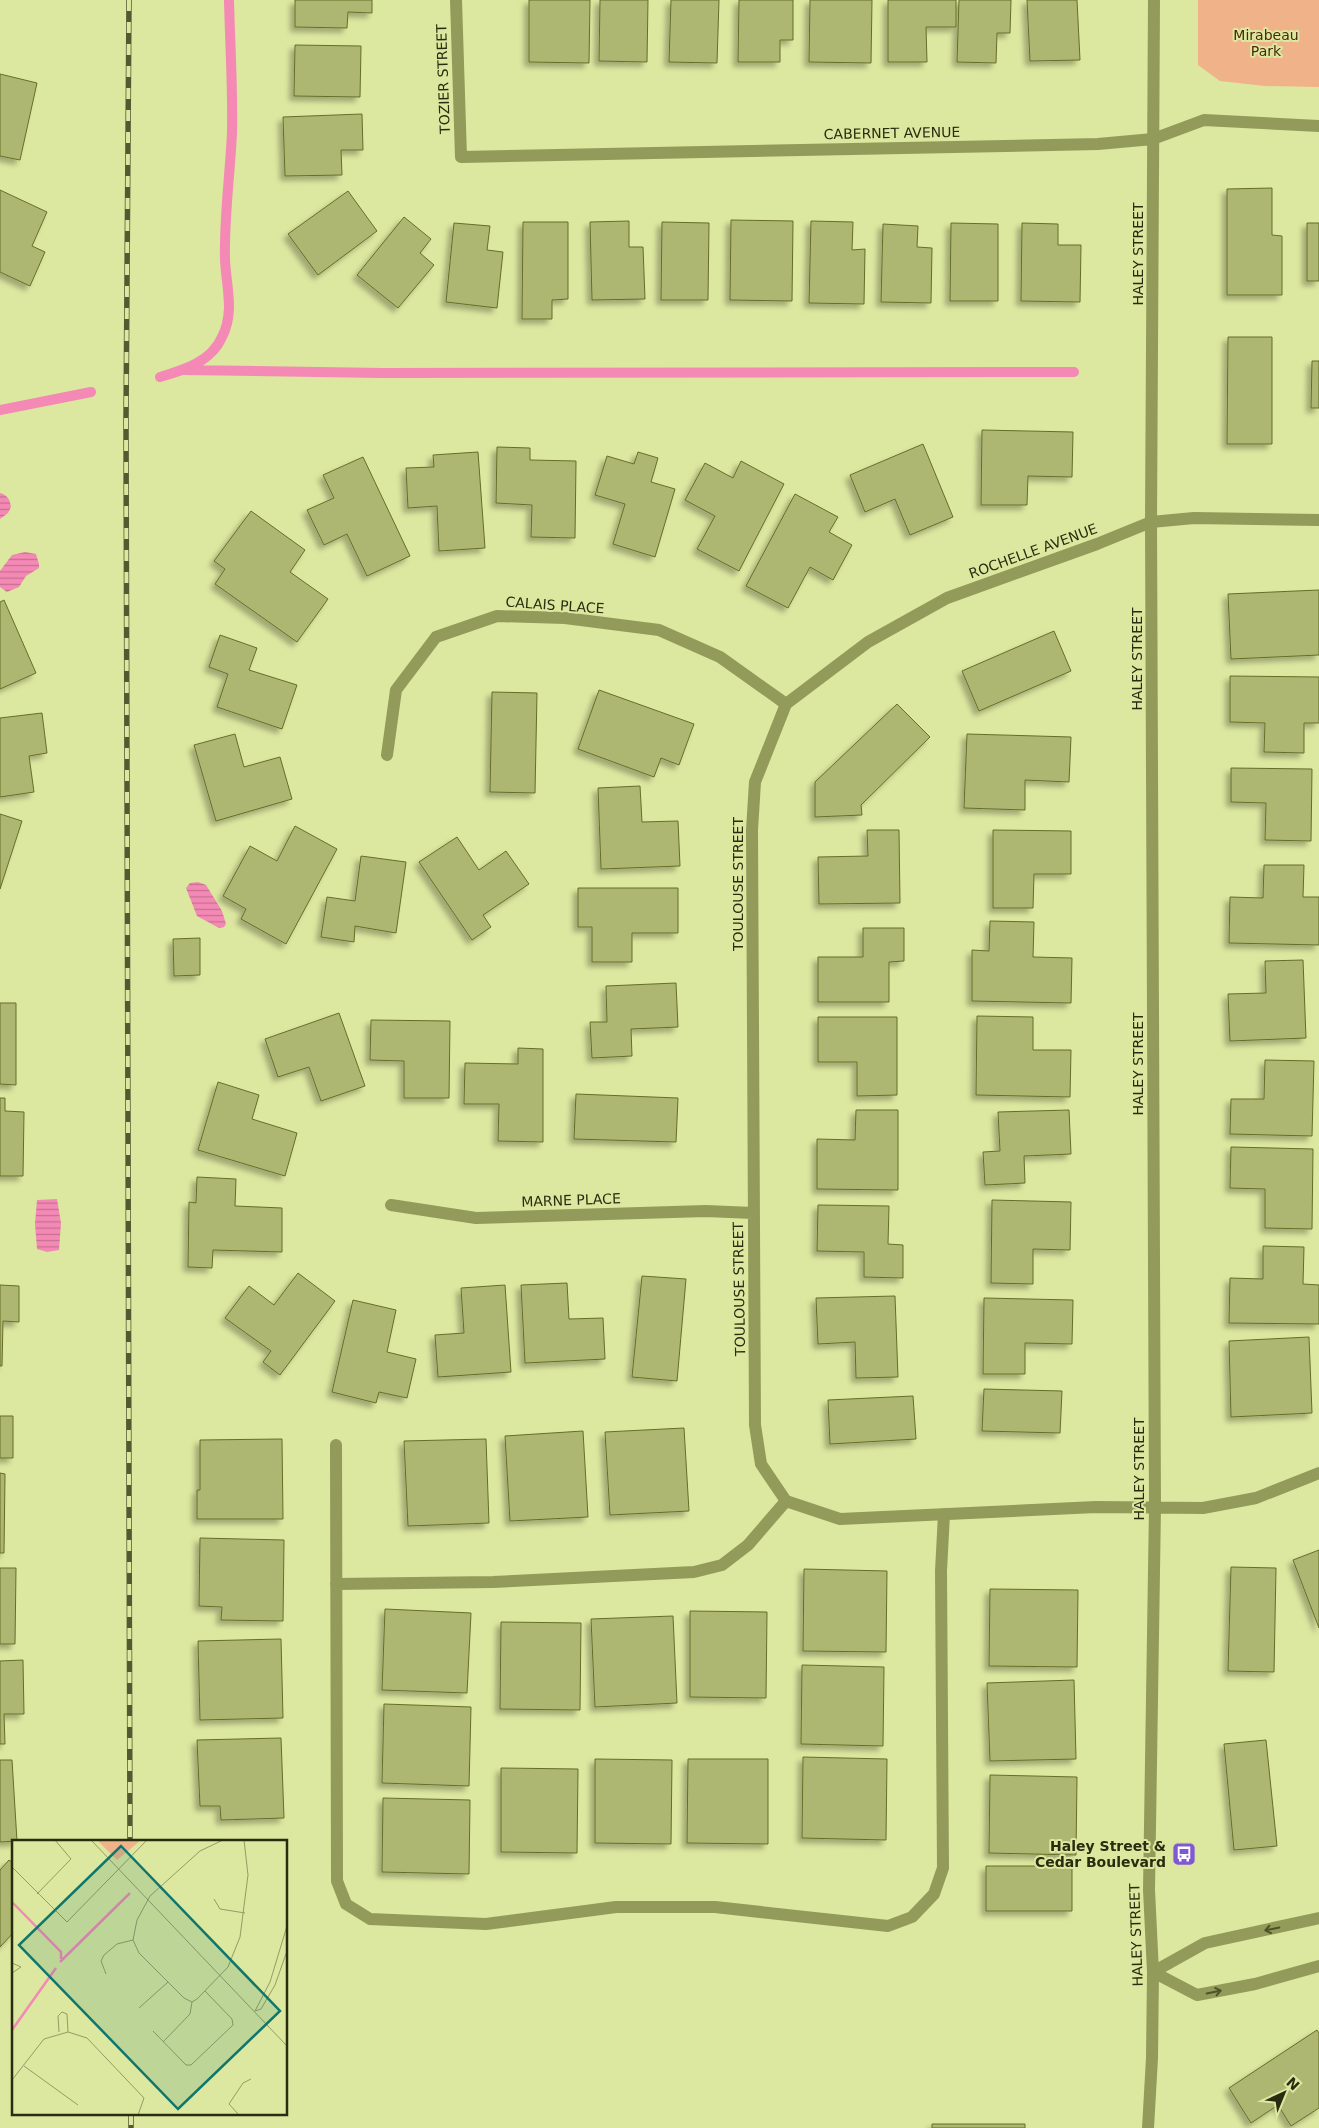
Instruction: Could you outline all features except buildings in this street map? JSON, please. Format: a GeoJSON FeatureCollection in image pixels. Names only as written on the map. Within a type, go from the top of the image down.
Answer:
{"type":"FeatureCollection","features":[{"type":"Feature","properties":{"kind":"street","name":"TOZIER STREET"},"geometry":{"type":"LineString","coordinates":[[456,0],[461,157]]}},
{"type":"Feature","properties":{"kind":"street","name":"HALEY STREET"},"geometry":{"type":"LineString","coordinates":[[1148,2128],[1152,2058],[1153,1972],[1149,1890],[1154,1507],[1151,522],[1154,0]]}},
{"type":"Feature","properties":{"kind":"street","name":"CABERNET AVENUE"},"geometry":{"type":"LineString","coordinates":[[461,157],[1098,144],[1153,139],[1204,120],[1319,126]]}},
{"type":"Feature","properties":{"kind":"street","name":"ROCHELLE AVENUE"},"geometry":{"type":"LineString","coordinates":[[786,704],[868,642],[948,598],[1097,544],[1151,522],[1194,518],[1319,520]]}},
{"type":"Feature","properties":{"kind":"street","name":"CALAIS PLACE"},"geometry":{"type":"LineString","coordinates":[[387,755],[396,690],[436,637],[496,616],[565,618],[659,630],[720,657],[786,704]]}},
{"type":"Feature","properties":{"kind":"street","name":"TOULOUSE STREET"},"geometry":{"type":"LineString","coordinates":[[786,704],[756,782],[752,830],[755,1425],[761,1464],[786,1501]]}},
{"type":"Feature","properties":{"kind":"street","name":"MARNE PLACE"},"geometry":{"type":"LineString","coordinates":[[391,1205],[476,1218],[706,1211],[753,1213]]}},
{"type":"Feature","properties":{"kind":"street"},"geometry":{"type":"LineString","coordinates":[[336,1445],[337,1881],[346,1904],[370,1919],[486,1924],[616,1907],[715,1906],[888,1926],[912,1917],[934,1894],[943,1868],[941,1571],[944,1514]]}},
{"type":"Feature","properties":{"kind":"street"},"geometry":{"type":"LineString","coordinates":[[336,1584],[493,1582],[694,1572],[722,1565],[748,1545],[786,1501],[840,1519],[1096,1507],[1203,1508],[1256,1498],[1319,1473]]}},
{"type":"Feature","properties":{"kind":"street"},"geometry":{"type":"LineString","coordinates":[[1153,1972],[1205,1943],[1319,1918]]}},
{"type":"Feature","properties":{"kind":"street"},"geometry":{"type":"LineString","coordinates":[[1153,1972],[1197,1995],[1255,1984],[1319,1966]]}},
{"type":"Feature","properties":{"kind":"green space","name":"Mirabeau Park"},"geometry":{"type":"Polygon","coordinates":[[[1198,0],[1319,0],[1319,87],[1265,86],[1220,81],[1198,65],[1198,0]]]}},
{"type":"Feature","properties":{"kind":"shaded area"},"geometry":{"type":"Polygon","coordinates":[[[0,493],[8,498],[11,507],[8,513],[0,519],[0,493]]]}},
{"type":"Feature","properties":{"kind":"shaded area"},"geometry":{"type":"Polygon","coordinates":[[[25,552],[36,554],[39,568],[26,576],[19,587],[7,592],[0,587],[0,571],[12,555],[25,552]]]}},
{"type":"Feature","properties":{"kind":"shaded area"},"geometry":{"type":"Polygon","coordinates":[[[198,882],[206,885],[222,911],[226,924],[224,927],[219,928],[197,916],[186,888],[190,883],[198,882]]]}},
{"type":"Feature","properties":{"kind":"shaded area"},"geometry":{"type":"Polygon","coordinates":[[[57,1199],[61,1223],[59,1250],[47,1252],[37,1249],[35,1224],[37,1200],[57,1199]]]}},
{"type":"Feature","properties":{"kind":"waterway"},"geometry":{"type":"LineString","coordinates":[[160,377],[196,364],[211,353],[222,337],[228,318],[229,299],[225,243],[232,133],[229,0]]}},
{"type":"Feature","properties":{"kind":"waterway"},"geometry":{"type":"LineString","coordinates":[[184,370],[382,373],[1074,372]]}},
{"type":"Feature","properties":{"kind":"waterway"},"geometry":{"type":"LineString","coordinates":[[0,410],[91,392]]}},
{"type":"Feature","properties":{"kind":"railway"},"geometry":{"type":"LineString","coordinates":[[129,0],[126,422],[130,1840]]}},
{"type":"Feature","properties":{"kind":"railway"},"geometry":{"type":"LineString","coordinates":[[131,2116],[131,2128]]}},
{"type":"Feature","properties":{"kind":"place","name":"Haley Street & Cedar Boulevard"},"geometry":{"type":"Point","coordinates":[1184,1854]}}]}
